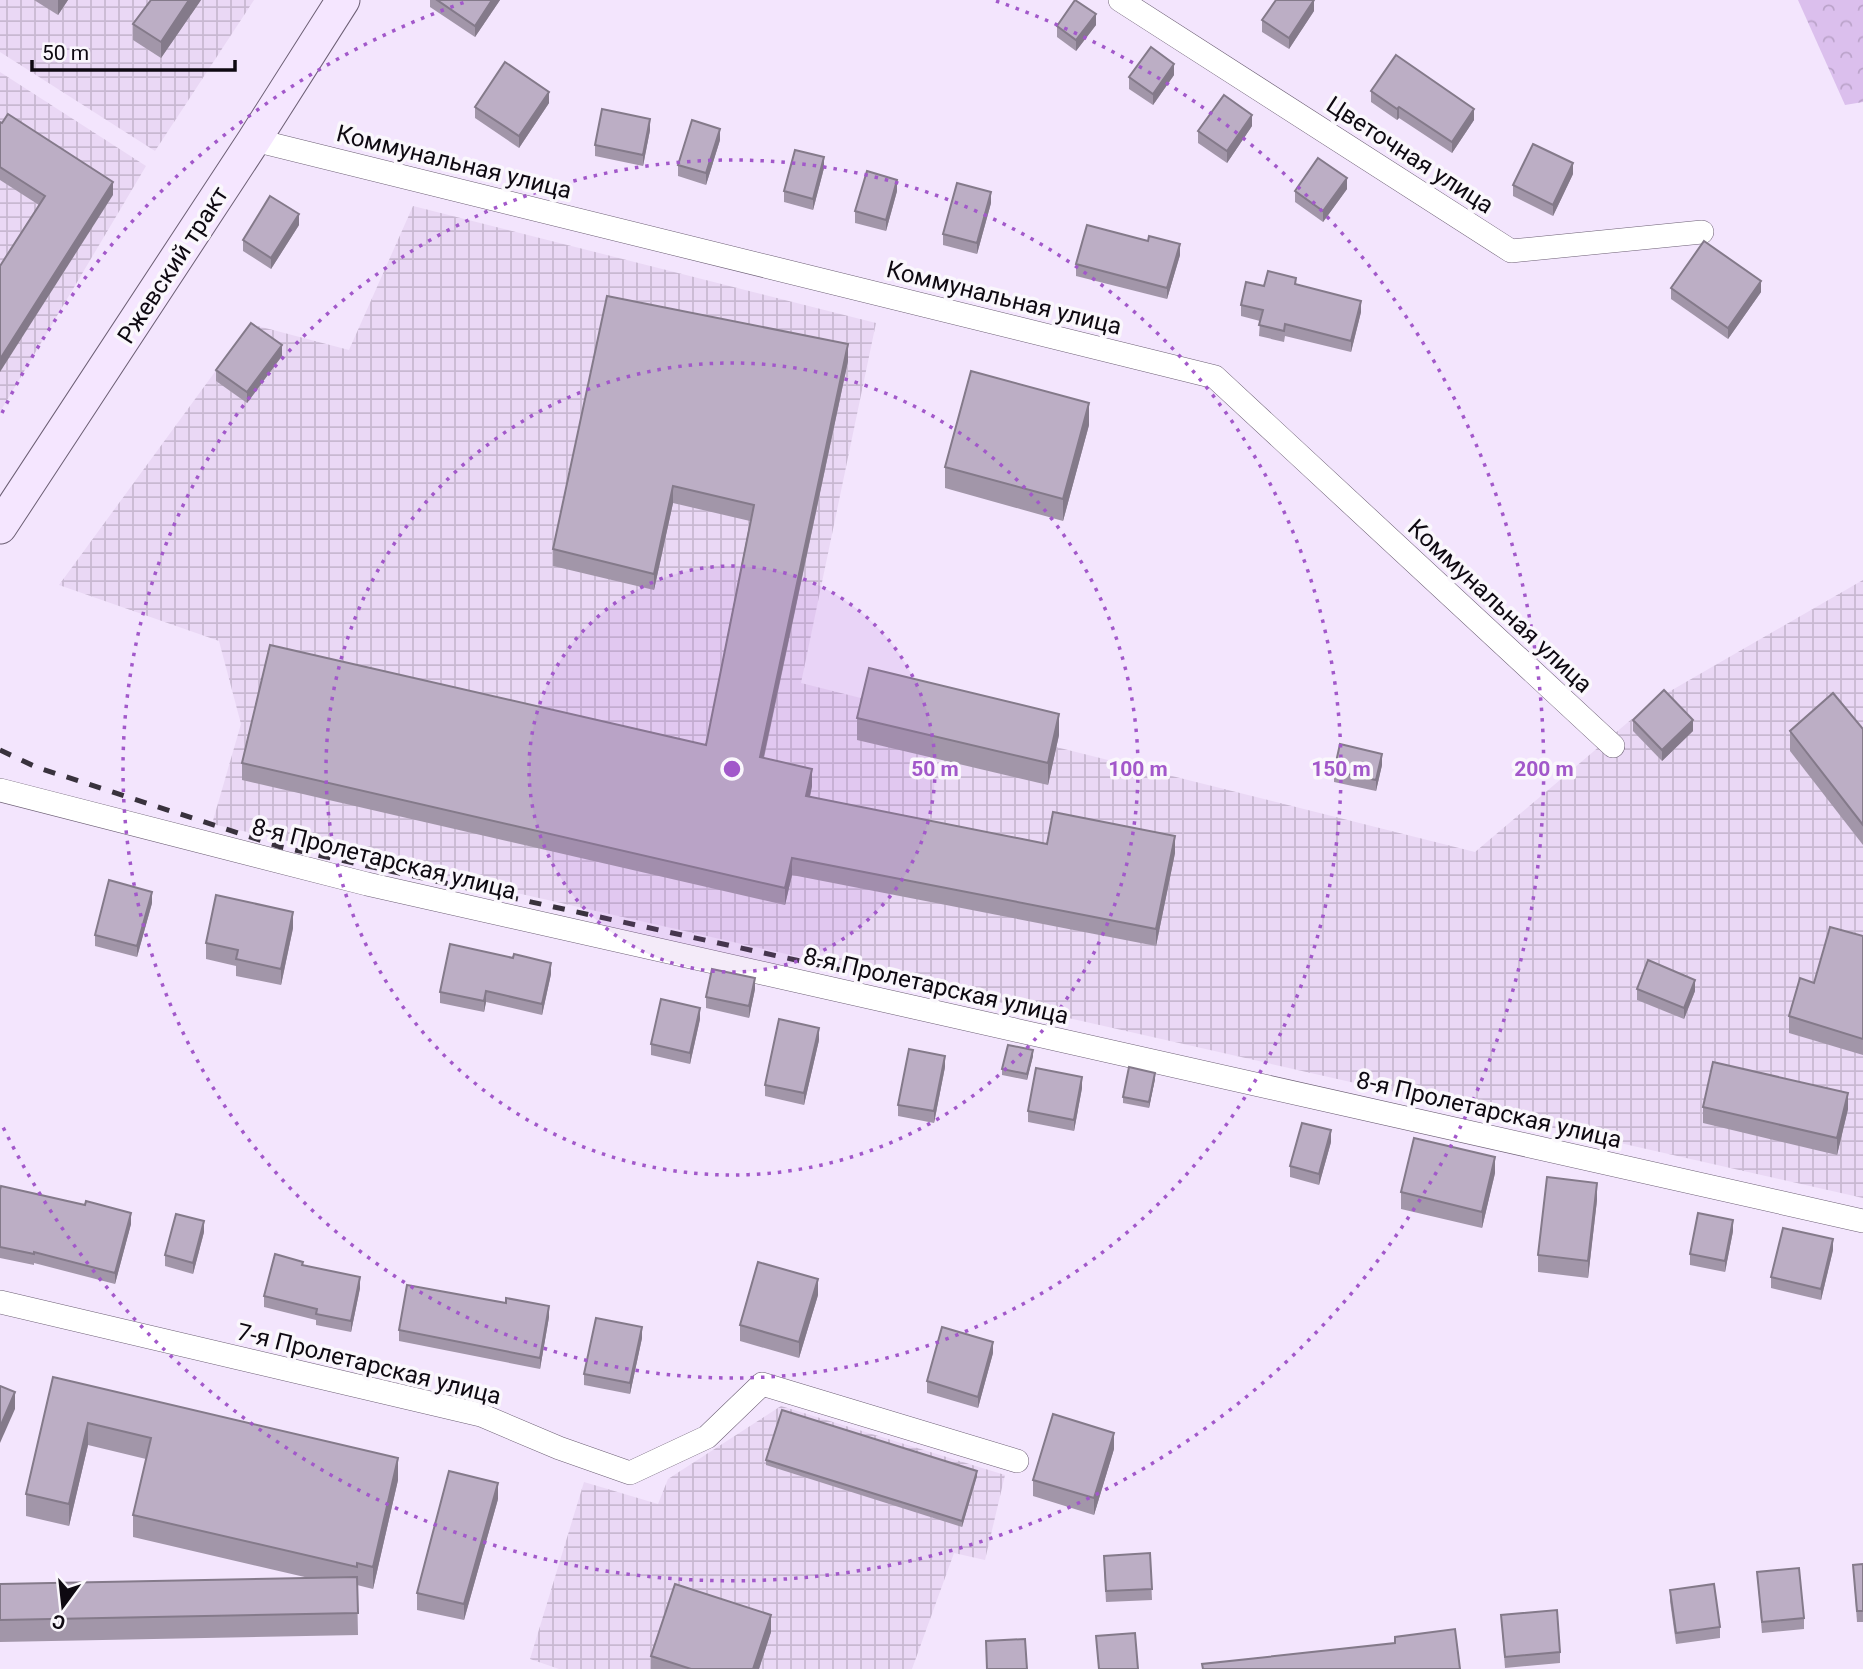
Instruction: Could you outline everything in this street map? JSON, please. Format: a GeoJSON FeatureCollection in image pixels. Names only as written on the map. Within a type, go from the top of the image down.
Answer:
{"type":"FeatureCollection","features":[{"type":"Feature","properties":{"kind":"main road","name":"Ржевский тракт"},"geometry":{"type":"LineString","coordinates":[[0,527],[343,0]]}},
{"type":"Feature","properties":{"kind":"street","name":"Цветочная улица"},"geometry":{"type":"LineString","coordinates":[[1120,0],[1511,251],[1702,232]]}},
{"type":"Feature","properties":{"kind":"street","name":"Коммунальная улица"},"geometry":{"type":"LineString","coordinates":[[254,140],[1214,377],[1613,746]]}},
{"type":"Feature","properties":{"kind":"street","name":"8-я Пролетарская улица"},"geometry":{"type":"LineString","coordinates":[[0,790],[368,884],[1863,1221]]}},
{"type":"Feature","properties":{"kind":"street","name":"7-я Пролетарская улица"},"geometry":{"type":"LineString","coordinates":[[0,1301],[481,1415],[559,1448],[630,1473],[707,1437],[762,1384],[1017,1461]]}},
{"type":"Feature","properties":{"kind":"shaded area"},"geometry":{"type":"Polygon","coordinates":[[[0,0],[254,0],[155,151],[0,52],[0,0]]]}},
{"type":"Feature","properties":{"kind":"shaded area"},"geometry":{"type":"Polygon","coordinates":[[[0,72],[146,166],[0,412],[0,72]]]}},
{"type":"Feature","properties":{"kind":"shaded area"},"geometry":{"type":"Polygon","coordinates":[[[413,206],[876,323],[801,683],[1475,852],[1653,701],[1863,580],[1863,1198],[212,824],[241,724],[219,641],[59,585],[250,324],[349,350],[413,206]]]}},
{"type":"Feature","properties":{"kind":"shaded area"},"geometry":{"type":"Polygon","coordinates":[[[781,1406],[1005,1475],[985,1560],[954,1553],[912,1669],[559,1669],[530,1659],[584,1482],[658,1504],[668,1479],[781,1406]]]}},
{"type":"Feature","properties":{"kind":"green space"},"geometry":{"type":"Polygon","coordinates":[[[1798,0],[1863,0],[1863,102],[1845,105],[1798,0]]]}},
{"type":"Feature","properties":{"kind":"building"},"geometry":{"type":"Polygon","coordinates":[[[151,0],[189,0],[161,42],[133,24],[151,0]]]}},
{"type":"Feature","properties":{"kind":"building"},"geometry":{"type":"Polygon","coordinates":[[[437,0],[492,0],[475,26],[437,0]]]}},
{"type":"Feature","properties":{"kind":"building"},"geometry":{"type":"Polygon","coordinates":[[[1075,0],[1096,14],[1076,40],[1057,26],[1075,0]]]}},
{"type":"Feature","properties":{"kind":"building"},"geometry":{"type":"Polygon","coordinates":[[[1276,0],[1314,0],[1289,38],[1262,20],[1276,0]]]}},
{"type":"Feature","properties":{"kind":"building"},"geometry":{"type":"Polygon","coordinates":[[[1151,47],[1174,64],[1153,94],[1129,77],[1151,47]]]}},
{"type":"Feature","properties":{"kind":"building"},"geometry":{"type":"Polygon","coordinates":[[[1396,55],[1474,109],[1452,142],[1371,91],[1396,55]]]}},
{"type":"Feature","properties":{"kind":"building"},"geometry":{"type":"Polygon","coordinates":[[[505,62],[549,92],[519,136],[475,107],[505,62]]]}},
{"type":"Feature","properties":{"kind":"building"},"geometry":{"type":"Polygon","coordinates":[[[1224,95],[1252,115],[1227,151],[1198,131],[1224,95]]]}},
{"type":"Feature","properties":{"kind":"building"},"geometry":{"type":"Polygon","coordinates":[[[602,109],[650,119],[643,155],[595,145],[602,109]]]}},
{"type":"Feature","properties":{"kind":"building"},"geometry":{"type":"Polygon","coordinates":[[[8,114],[113,182],[0,359],[0,266],[45,196],[0,167],[0,122],[2,123],[8,114]]]}},
{"type":"Feature","properties":{"kind":"building"},"geometry":{"type":"Polygon","coordinates":[[[692,120],[720,129],[706,173],[678,165],[692,120]]]}},
{"type":"Feature","properties":{"kind":"building"},"geometry":{"type":"Polygon","coordinates":[[[1533,144],[1573,163],[1553,205],[1513,185],[1533,144]]]}},
{"type":"Feature","properties":{"kind":"building"},"geometry":{"type":"Polygon","coordinates":[[[795,150],[824,157],[813,199],[784,191],[795,150]]]}},
{"type":"Feature","properties":{"kind":"building"},"geometry":{"type":"Polygon","coordinates":[[[1318,158],[1347,178],[1323,211],[1295,191],[1318,158]]]}},
{"type":"Feature","properties":{"kind":"building"},"geometry":{"type":"Polygon","coordinates":[[[867,171],[897,180],[886,220],[855,211],[867,171]]]}},
{"type":"Feature","properties":{"kind":"building"},"geometry":{"type":"Polygon","coordinates":[[[957,183],[991,192],[977,243],[943,234],[957,183]]]}},
{"type":"Feature","properties":{"kind":"building"},"geometry":{"type":"Polygon","coordinates":[[[270,196],[299,214],[271,258],[243,240],[270,196]]]}},
{"type":"Feature","properties":{"kind":"building"},"geometry":{"type":"Polygon","coordinates":[[[1087,225],[1148,241],[1149,236],[1180,244],[1167,288],[1076,264],[1087,225]]]}},
{"type":"Feature","properties":{"kind":"building"},"geometry":{"type":"Polygon","coordinates":[[[1704,241],[1761,281],[1728,328],[1671,288],[1704,241]]]}},
{"type":"Feature","properties":{"kind":"building"},"geometry":{"type":"Polygon","coordinates":[[[1268,271],[1296,278],[1295,284],[1361,301],[1351,341],[1285,324],[1284,331],[1259,325],[1263,310],[1241,305],[1246,282],[1264,286],[1268,271]]]}},
{"type":"Feature","properties":{"kind":"building"},"geometry":{"type":"Polygon","coordinates":[[[607,296],[848,344],[760,757],[812,769],[806,796],[1047,844],[1053,812],[1175,836],[1156,929],[792,858],[785,888],[242,763],[270,645],[706,745],[754,505],[673,486],[654,574],[553,549],[607,296]]]}},
{"type":"Feature","properties":{"kind":"building"},"geometry":{"type":"Polygon","coordinates":[[[251,323],[282,345],[247,392],[216,370],[251,323]]]}},
{"type":"Feature","properties":{"kind":"building"},"geometry":{"type":"Polygon","coordinates":[[[971,371],[1089,403],[1063,499],[945,467],[971,371]]]}},
{"type":"Feature","properties":{"kind":"building"},"geometry":{"type":"Polygon","coordinates":[[[869,668],[1059,714],[1048,763],[857,718],[869,668]]]}},
{"type":"Feature","properties":{"kind":"building"},"geometry":{"type":"Polygon","coordinates":[[[1664,690],[1693,720],[1662,750],[1633,720],[1664,690]]]}},
{"type":"Feature","properties":{"kind":"building"},"geometry":{"type":"Polygon","coordinates":[[[1833,693],[1863,729],[1863,825],[1790,731],[1833,693]]]}},
{"type":"Feature","properties":{"kind":"building"},"geometry":{"type":"Polygon","coordinates":[[[1340,744],[1382,754],[1376,780],[1334,771],[1340,744]]]}},
{"type":"Feature","properties":{"kind":"building"},"geometry":{"type":"Polygon","coordinates":[[[109,880],[152,892],[137,946],[95,935],[109,880]]]}},
{"type":"Feature","properties":{"kind":"building"},"geometry":{"type":"Polygon","coordinates":[[[216,895],[293,912],[281,969],[236,959],[238,950],[206,943],[216,895]]]}},
{"type":"Feature","properties":{"kind":"building"},"geometry":{"type":"Polygon","coordinates":[[[1830,927],[1863,936],[1863,1039],[1789,1016],[1800,978],[1814,983],[1830,927]]]}},
{"type":"Feature","properties":{"kind":"building"},"geometry":{"type":"Polygon","coordinates":[[[450,944],[513,958],[514,954],[551,963],[542,1004],[486,991],[484,1001],[440,992],[450,944]]]}},
{"type":"Feature","properties":{"kind":"building"},"geometry":{"type":"Polygon","coordinates":[[[1648,960],[1695,980],[1684,1008],[1637,989],[1648,960]]]}},
{"type":"Feature","properties":{"kind":"building"},"geometry":{"type":"Polygon","coordinates":[[[712,969],[755,978],[749,1006],[706,997],[712,969]]]}},
{"type":"Feature","properties":{"kind":"building"},"geometry":{"type":"Polygon","coordinates":[[[661,999],[700,1008],[690,1053],[651,1044],[661,999]]]}},
{"type":"Feature","properties":{"kind":"building"},"geometry":{"type":"Polygon","coordinates":[[[779,1019],[819,1028],[804,1093],[765,1085],[779,1019]]]}},
{"type":"Feature","properties":{"kind":"building"},"geometry":{"type":"Polygon","coordinates":[[[1008,1045],[1033,1050],[1027,1074],[1002,1069],[1008,1045]]]}},
{"type":"Feature","properties":{"kind":"building"},"geometry":{"type":"Polygon","coordinates":[[[909,1049],[945,1056],[934,1111],[898,1105],[909,1049]]]}},
{"type":"Feature","properties":{"kind":"building"},"geometry":{"type":"Polygon","coordinates":[[[1713,1062],[1848,1093],[1837,1138],[1703,1107],[1713,1062]]]}},
{"type":"Feature","properties":{"kind":"building"},"geometry":{"type":"Polygon","coordinates":[[[1129,1067],[1155,1073],[1149,1102],[1123,1097],[1129,1067]]]}},
{"type":"Feature","properties":{"kind":"building"},"geometry":{"type":"Polygon","coordinates":[[[1036,1068],[1082,1077],[1074,1120],[1028,1111],[1036,1068]]]}},
{"type":"Feature","properties":{"kind":"building"},"geometry":{"type":"Polygon","coordinates":[[[1302,1123],[1331,1130],[1319,1174],[1290,1166],[1302,1123]]]}},
{"type":"Feature","properties":{"kind":"building"},"geometry":{"type":"Polygon","coordinates":[[[1414,1138],[1495,1157],[1482,1212],[1401,1192],[1414,1138]]]}},
{"type":"Feature","properties":{"kind":"building"},"geometry":{"type":"Polygon","coordinates":[[[1547,1177],[1597,1183],[1588,1261],[1538,1255],[1547,1177]]]}},
{"type":"Feature","properties":{"kind":"building"},"geometry":{"type":"Polygon","coordinates":[[[1,1186],[85,1205],[86,1201],[131,1213],[115,1273],[34,1252],[0,1247],[1,1186]]]}},
{"type":"Feature","properties":{"kind":"building"},"geometry":{"type":"Polygon","coordinates":[[[1698,1213],[1733,1220],[1725,1261],[1690,1254],[1698,1213]]]}},
{"type":"Feature","properties":{"kind":"building"},"geometry":{"type":"Polygon","coordinates":[[[176,1214],[204,1221],[193,1263],[165,1255],[176,1214]]]}},
{"type":"Feature","properties":{"kind":"building"},"geometry":{"type":"Polygon","coordinates":[[[1783,1228],[1833,1239],[1821,1289],[1771,1277],[1783,1228]]]}},
{"type":"Feature","properties":{"kind":"building"},"geometry":{"type":"Polygon","coordinates":[[[275,1254],[303,1262],[302,1265],[360,1277],[351,1321],[316,1314],[317,1309],[264,1296],[275,1254]]]}},
{"type":"Feature","properties":{"kind":"building"},"geometry":{"type":"Polygon","coordinates":[[[758,1262],[818,1279],[799,1342],[740,1325],[758,1262]]]}},
{"type":"Feature","properties":{"kind":"building"},"geometry":{"type":"Polygon","coordinates":[[[407,1285],[506,1303],[506,1298],[549,1306],[540,1358],[399,1330],[407,1285]]]}},
{"type":"Feature","properties":{"kind":"building"},"geometry":{"type":"Polygon","coordinates":[[[596,1318],[642,1327],[630,1383],[584,1374],[596,1318]]]}},
{"type":"Feature","properties":{"kind":"building"},"geometry":{"type":"Polygon","coordinates":[[[942,1327],[993,1342],[978,1397],[927,1381],[942,1327]]]}},
{"type":"Feature","properties":{"kind":"building"},"geometry":{"type":"Polygon","coordinates":[[[53,1377],[398,1458],[373,1567],[357,1563],[357,1567],[133,1515],[151,1438],[88,1423],[69,1504],[26,1494],[53,1377]]]}},
{"type":"Feature","properties":{"kind":"building"},"geometry":{"type":"Polygon","coordinates":[[[0,1386],[15,1392],[0,1427],[0,1386]]]}},
{"type":"Feature","properties":{"kind":"building"},"geometry":{"type":"Polygon","coordinates":[[[782,1410],[977,1471],[962,1521],[766,1460],[782,1410]]]}},
{"type":"Feature","properties":{"kind":"building"},"geometry":{"type":"Polygon","coordinates":[[[1053,1414],[1114,1433],[1094,1498],[1033,1480],[1053,1414]]]}},
{"type":"Feature","properties":{"kind":"building"},"geometry":{"type":"Polygon","coordinates":[[[449,1471],[498,1483],[464,1604],[417,1593],[449,1471]]]}},
{"type":"Feature","properties":{"kind":"building"},"geometry":{"type":"Polygon","coordinates":[[[1150,1553],[1152,1589],[1106,1591],[1104,1556],[1150,1553]]]}},
{"type":"Feature","properties":{"kind":"building"},"geometry":{"type":"Polygon","coordinates":[[[1863,1564],[1863,1611],[1857,1611],[1853,1565],[1863,1564]]]}},
{"type":"Feature","properties":{"kind":"building"},"geometry":{"type":"Polygon","coordinates":[[[1799,1568],[1804,1618],[1762,1622],[1757,1572],[1799,1568]]]}},
{"type":"Feature","properties":{"kind":"building"},"geometry":{"type":"Polygon","coordinates":[[[357,1577],[358,1613],[0,1620],[0,1584],[357,1577]]]}},
{"type":"Feature","properties":{"kind":"building"},"geometry":{"type":"Polygon","coordinates":[[[675,1584],[771,1615],[753,1669],[691,1669],[651,1656],[675,1584]]]}},
{"type":"Feature","properties":{"kind":"building"},"geometry":{"type":"Polygon","coordinates":[[[1714,1584],[1720,1627],[1676,1633],[1670,1590],[1714,1584]]]}},
{"type":"Feature","properties":{"kind":"building"},"geometry":{"type":"Polygon","coordinates":[[[1557,1610],[1560,1652],[1505,1657],[1501,1615],[1557,1610]]]}},
{"type":"Feature","properties":{"kind":"building"},"geometry":{"type":"Polygon","coordinates":[[[1455,1629],[1460,1669],[1203,1669],[1202,1664],[1395,1643],[1395,1637],[1455,1629]]]}},
{"type":"Feature","properties":{"kind":"building"},"geometry":{"type":"Polygon","coordinates":[[[1135,1633],[1138,1669],[1099,1669],[1096,1636],[1135,1633]]]}},
{"type":"Feature","properties":{"kind":"building"},"geometry":{"type":"Polygon","coordinates":[[[1025,1639],[1027,1669],[987,1669],[986,1641],[1025,1639]]]}},
{"type":"Feature","properties":{"kind":"railway"},"geometry":{"type":"LineString","coordinates":[[0,750],[36,767],[281,847],[864,975]]}}]}
